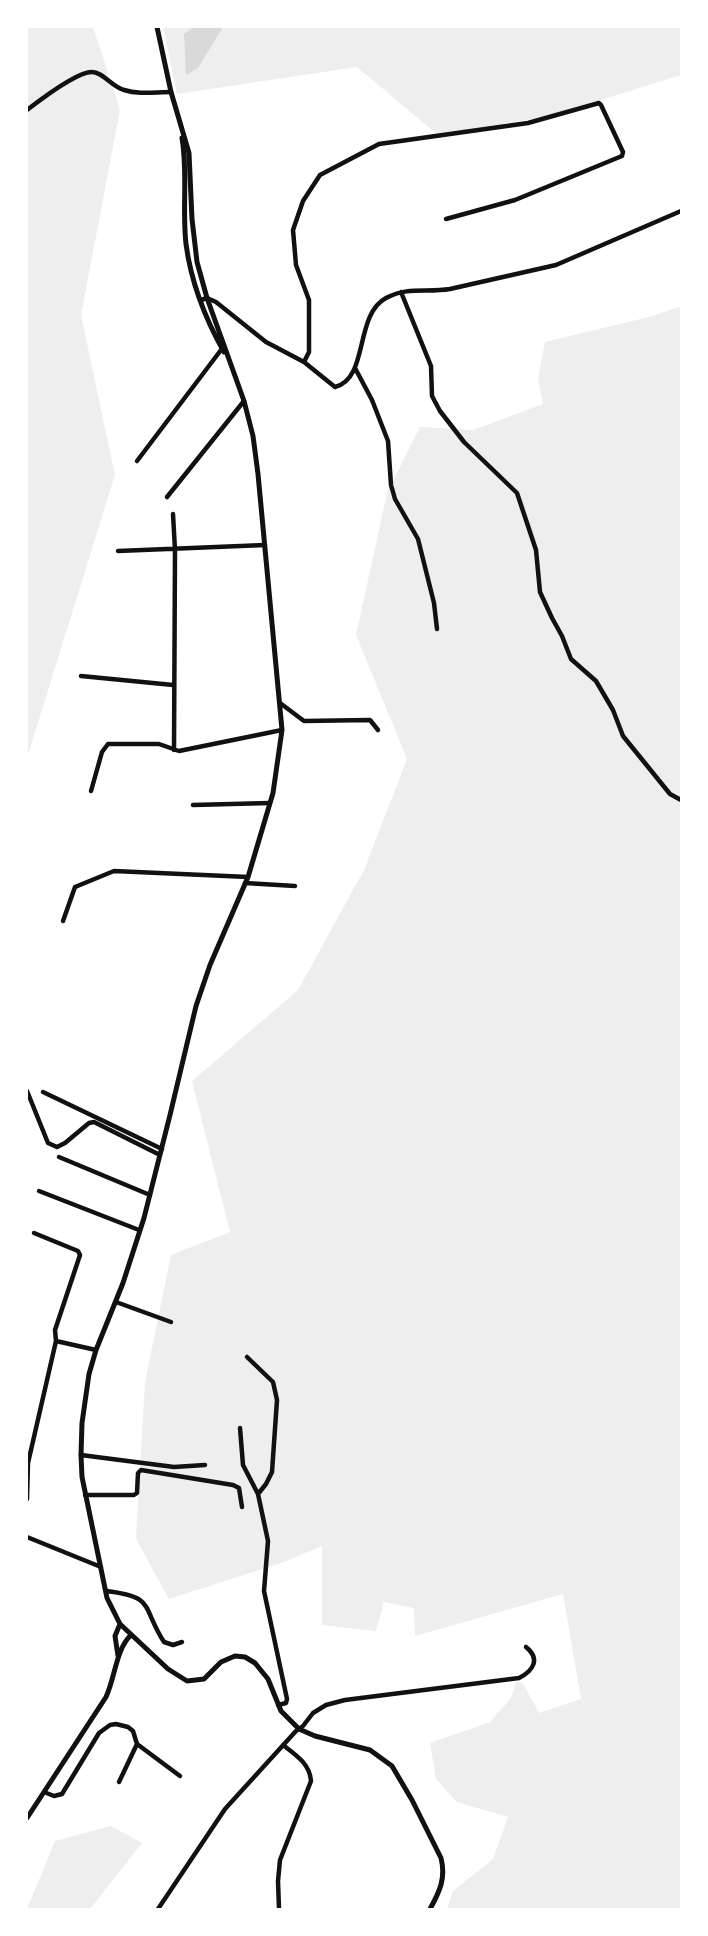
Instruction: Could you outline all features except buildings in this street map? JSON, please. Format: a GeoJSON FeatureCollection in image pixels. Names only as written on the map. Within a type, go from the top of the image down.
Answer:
{"type":"FeatureCollection","features":[{"type":"Feature","properties":{"kind":"street"},"geometry":{"type":"LineString","coordinates":[[156,27],[171,92],[189,153],[192,219],[204,299],[244,401],[253,436],[282,730],[273,793],[246,880],[196,1006],[150,1195],[116,1302],[96,1350],[84,1405],[81,1455],[86,1495],[110,1605],[120,1624],[168,1669],[187,1681],[204,1679],[228,1658],[245,1657],[255,1663],[268,1679],[278,1705],[286,1717],[299,1729],[315,1736],[370,1750],[384,1758],[397,1772],[431,1836],[442,1864],[442,1884],[430,1909]]}},
{"type":"Feature","properties":{"kind":"street"},"geometry":{"type":"LineString","coordinates":[[27,110],[54,90],[83,74],[92,72],[99,74],[122,90],[136,93],[171,92]]}},
{"type":"Feature","properties":{"kind":"street"},"geometry":{"type":"LineString","coordinates":[[304,362],[309,352],[309,300],[296,265],[293,230],[303,201],[320,175],[379,144],[528,123],[601,105],[623,152],[622,156],[515,200],[446,219]]}},
{"type":"Feature","properties":{"kind":"street"},"geometry":{"type":"LineString","coordinates":[[204,299],[216,302],[272,346],[304,362],[335,387],[348,380],[355,368],[372,312],[382,301],[401,292],[450,289],[556,264],[681,211]]}},
{"type":"Feature","properties":{"kind":"street"},"geometry":{"type":"LineString","coordinates":[[401,292],[431,366],[433,373],[431,389],[436,404],[465,442],[517,493],[536,550],[540,592],[571,659],[596,681],[613,710],[624,739],[670,794],[681,800]]}},
{"type":"Feature","properties":{"kind":"street"},"geometry":{"type":"LineString","coordinates":[[136,461],[223,347]]}},
{"type":"Feature","properties":{"kind":"street"},"geometry":{"type":"LineString","coordinates":[[355,368],[367,389],[388,441],[391,485],[395,499],[418,539],[434,603],[437,630]]}},
{"type":"Feature","properties":{"kind":"street"},"geometry":{"type":"LineString","coordinates":[[166,497],[244,401]]}},
{"type":"Feature","properties":{"kind":"street"},"geometry":{"type":"LineString","coordinates":[[173,513],[175,550],[174,750]]}},
{"type":"Feature","properties":{"kind":"street"},"geometry":{"type":"LineString","coordinates":[[118,551],[265,545]]}},
{"type":"Feature","properties":{"kind":"street"},"geometry":{"type":"LineString","coordinates":[[81,676],[173,685]]}},
{"type":"Feature","properties":{"kind":"street"},"geometry":{"type":"LineString","coordinates":[[280,703],[304,721],[370,720],[378,730]]}},
{"type":"Feature","properties":{"kind":"street"},"geometry":{"type":"LineString","coordinates":[[91,791],[102,752],[108,744],[159,744],[174,750],[186,750],[282,730]]}},
{"type":"Feature","properties":{"kind":"street"},"geometry":{"type":"LineString","coordinates":[[193,804],[270,803]]}},
{"type":"Feature","properties":{"kind":"street"},"geometry":{"type":"LineString","coordinates":[[63,921],[75,886],[114,871],[246,880],[295,886]]}},
{"type":"Feature","properties":{"kind":"street"},"geometry":{"type":"LineString","coordinates":[[27,1091],[48,1143],[57,1147],[89,1123],[94,1122],[161,1152]]}},
{"type":"Feature","properties":{"kind":"street"},"geometry":{"type":"LineString","coordinates":[[43,1092],[161,1152]]}},
{"type":"Feature","properties":{"kind":"street"},"geometry":{"type":"LineString","coordinates":[[59,1157],[150,1195]]}},
{"type":"Feature","properties":{"kind":"street"},"geometry":{"type":"LineString","coordinates":[[39,1191],[139,1230]]}},
{"type":"Feature","properties":{"kind":"street"},"geometry":{"type":"LineString","coordinates":[[27,1499],[28,1463],[56,1341],[55,1330],[80,1255],[78,1251],[34,1233]]}},
{"type":"Feature","properties":{"kind":"street"},"geometry":{"type":"LineString","coordinates":[[116,1302],[171,1322]]}},
{"type":"Feature","properties":{"kind":"street"},"geometry":{"type":"LineString","coordinates":[[56,1341],[96,1350]]}},
{"type":"Feature","properties":{"kind":"street"},"geometry":{"type":"LineString","coordinates":[[247,1357],[273,1382],[277,1400],[272,1472],[267,1484],[258,1494]]}},
{"type":"Feature","properties":{"kind":"street"},"geometry":{"type":"LineString","coordinates":[[240,1428],[243,1465],[258,1494],[268,1541],[264,1591],[287,1699],[286,1703],[278,1705]]}},
{"type":"Feature","properties":{"kind":"street"},"geometry":{"type":"LineString","coordinates":[[81,1455],[174,1467],[205,1466]]}},
{"type":"Feature","properties":{"kind":"street"},"geometry":{"type":"LineString","coordinates":[[86,1495],[134,1495],[137,1493],[138,1473],[141,1470],[233,1485],[239,1488],[242,1506]]}},
{"type":"Feature","properties":{"kind":"street"},"geometry":{"type":"LineString","coordinates":[[27,1537],[101,1567]]}},
{"type":"Feature","properties":{"kind":"street"},"geometry":{"type":"LineString","coordinates":[[106,1591],[128,1593],[139,1598],[144,1603],[164,1642],[173,1645],[182,1642]]}},
{"type":"Feature","properties":{"kind":"street"},"geometry":{"type":"LineString","coordinates":[[118,1661],[115,1636],[120,1624]]}},
{"type":"Feature","properties":{"kind":"street"},"geometry":{"type":"LineString","coordinates":[[27,1818],[106,1697],[123,1645],[131,1635]]}},
{"type":"Feature","properties":{"kind":"street"},"geometry":{"type":"LineString","coordinates":[[158,1909],[225,1809],[318,1709],[339,1701],[519,1678],[528,1674],[533,1667],[532,1652],[526,1647]]}},
{"type":"Feature","properties":{"kind":"street"},"geometry":{"type":"LineString","coordinates":[[44,1791],[54,1797],[62,1794],[99,1733],[110,1725],[116,1724],[133,1731],[137,1744],[180,1776]]}},
{"type":"Feature","properties":{"kind":"street"},"geometry":{"type":"LineString","coordinates":[[119,1782],[137,1744]]}},
{"type":"Feature","properties":{"kind":"street"},"geometry":{"type":"LineString","coordinates":[[279,1909],[280,1860],[311,1781],[304,1762],[283,1745]]}},
{"type":"Feature","properties":{"kind":"shaded area"},"geometry":{"type":"Polygon","coordinates":[[[27,27],[93,27],[120,110],[81,315],[115,475],[27,758],[27,27]]]}},
{"type":"Feature","properties":{"kind":"shaded area"},"geometry":{"type":"Polygon","coordinates":[[[163,27],[681,27],[681,75],[550,116],[438,135],[357,67],[177,94],[163,27]]]}},
{"type":"Feature","properties":{"kind":"shaded area"},"geometry":{"type":"Polygon","coordinates":[[[194,27],[223,27],[198,68],[186,75],[184,34],[194,27]]]}},
{"type":"Feature","properties":{"kind":"shaded area"},"geometry":{"type":"Polygon","coordinates":[[[681,306],[681,1909],[447,1909],[453,1891],[493,1859],[508,1817],[457,1802],[436,1779],[430,1743],[490,1722],[511,1698],[516,1682],[523,1683],[539,1713],[581,1699],[563,1594],[415,1636],[414,1608],[384,1602],[376,1631],[322,1625],[322,1546],[281,1563],[169,1599],[136,1539],[145,1382],[171,1255],[230,1232],[192,1081],[298,990],[364,870],[407,759],[356,635],[387,493],[420,427],[473,430],[543,404],[538,379],[545,342],[649,317],[681,306]]]}},
{"type":"Feature","properties":{"kind":"shaded area"},"geometry":{"type":"Polygon","coordinates":[[[111,1826],[142,1843],[90,1909],[27,1909],[55,1841],[111,1826]]]}}]}
